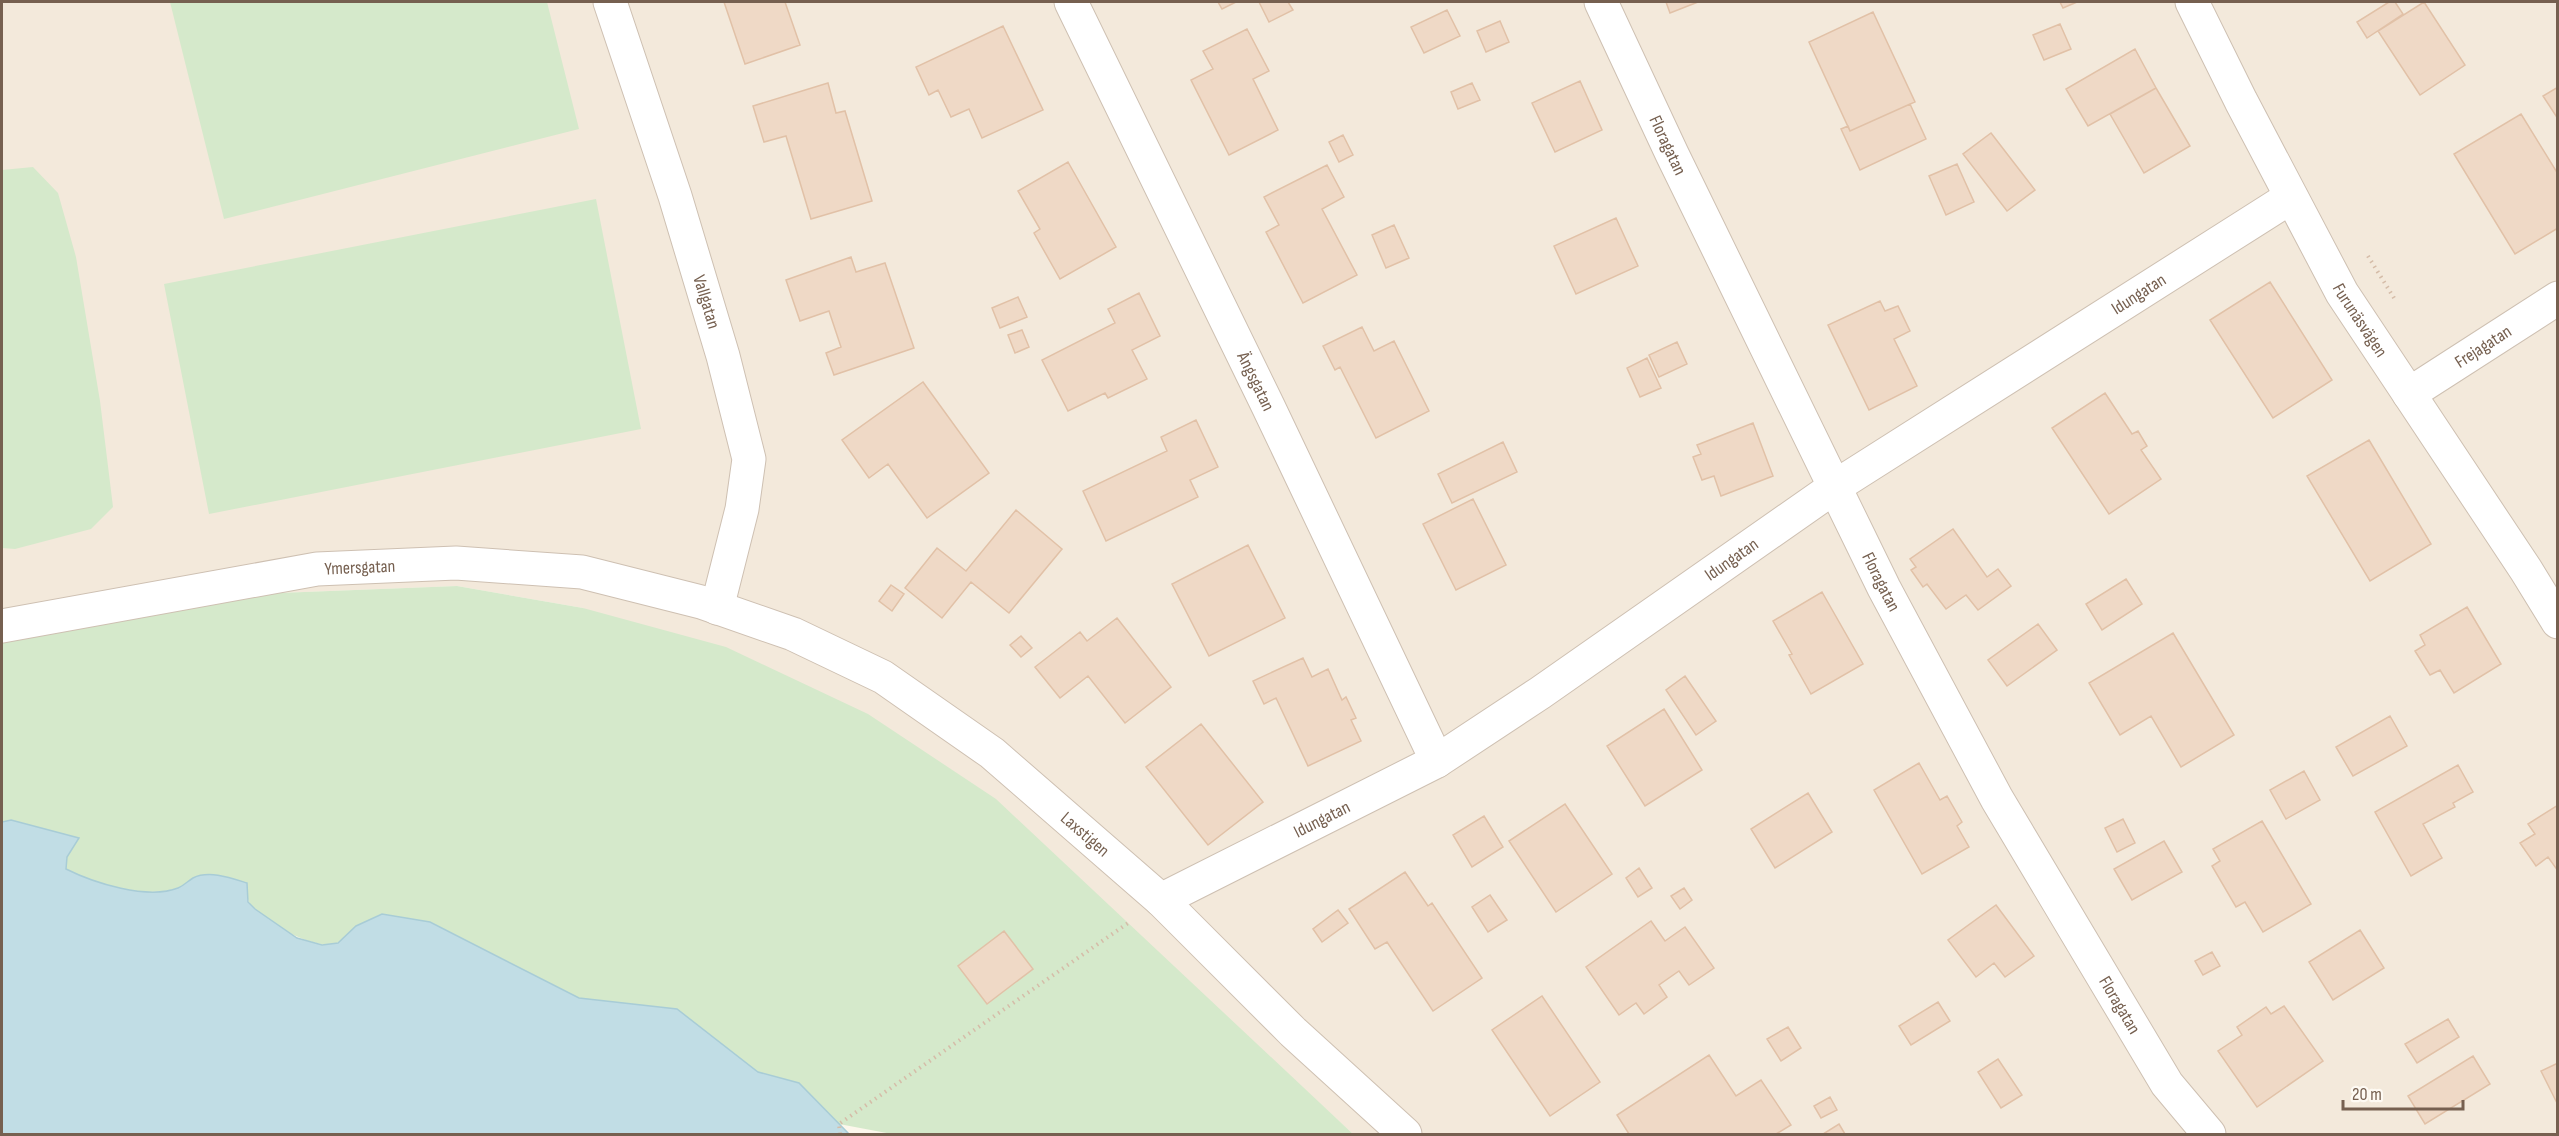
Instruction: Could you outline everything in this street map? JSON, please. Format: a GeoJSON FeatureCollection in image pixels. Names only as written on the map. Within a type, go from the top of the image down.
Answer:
{"type":"FeatureCollection","features":[{"type":"Feature","properties":{"kind":"street","name":"Vallgatan"},"geometry":{"type":"LineString","coordinates":[[610,2],[682,219],[723,356],[749,459],[742,509],[717,608]]}},
{"type":"Feature","properties":{"kind":"street","name":"Ängsgatan"},"geometry":{"type":"LineString","coordinates":[[1071,2],[1437,760]]}},
{"type":"Feature","properties":{"kind":"street","name":"Floragatan"},"geometry":{"type":"LineString","coordinates":[[1601,2],[1672,154],[1884,588],[1997,799],[2166,1084],[2210,1134]]}},
{"type":"Feature","properties":{"kind":"street","name":"Furunäsvägen"},"geometry":{"type":"LineString","coordinates":[[2192,2],[2342,293],[2558,622]]}},
{"type":"Feature","properties":{"kind":"street","name":"Idungatan"},"geometry":{"type":"LineString","coordinates":[[1161,900],[1437,760],[1549,687],[1836,486],[2291,197]]}},
{"type":"Feature","properties":{"kind":"street","name":"Frejagatan"},"geometry":{"type":"LineString","coordinates":[[2409,394],[2558,298]]}},
{"type":"Feature","properties":{"kind":"street","name":"Ymersgatan"},"geometry":{"type":"LineString","coordinates":[[2,626],[317,569],[456,563],[582,572],[717,608]]}},
{"type":"Feature","properties":{"kind":"street","name":"Laxstigen"},"geometry":{"type":"LineString","coordinates":[[717,608],[793,634],[883,677],[992,753],[1161,900],[1293,1032],[1405,1134]]}},
{"type":"Feature","properties":{"kind":"path"},"geometry":{"type":"LineString","coordinates":[[2364,249],[2400,307]]}},
{"type":"Feature","properties":{"kind":"path"},"geometry":{"type":"LineString","coordinates":[[840,1134],[839,1124],[1161,900]]}},
{"type":"Feature","properties":{"kind":"shaded area"},"geometry":{"type":"Polygon","coordinates":[[[2,2],[2557,2],[2557,1134],[1353,1134],[1253,1042],[583,608],[457,586],[279,593],[2,640],[2,2]]]}},
{"type":"Feature","properties":{"kind":"green space"},"geometry":{"type":"Polygon","coordinates":[[[170,2],[547,2],[579,129],[224,219],[170,2]]]}},
{"type":"Feature","properties":{"kind":"green space"},"geometry":{"type":"Polygon","coordinates":[[[33,167],[58,193],[76,257],[100,401],[113,507],[91,529],[15,549],[2,548],[2,170],[33,167]]]}},
{"type":"Feature","properties":{"kind":"green space"},"geometry":{"type":"Polygon","coordinates":[[[596,199],[641,429],[209,514],[164,284],[596,199]]]}},
{"type":"Feature","properties":{"kind":"green space"},"geometry":{"type":"Polygon","coordinates":[[[457,586],[583,608],[726,647],[868,714],[996,799],[1353,1134],[892,1134],[839,1124],[799,1083],[758,1072],[677,1009],[579,998],[430,922],[356,926],[339,942],[318,943],[290,933],[264,918],[249,902],[247,883],[195,877],[175,889],[147,892],[105,885],[66,869],[67,857],[78,839],[12,820],[2,822],[2,640],[279,593],[457,586]]]}},
{"type":"Feature","properties":{"kind":"water"},"geometry":{"type":"Polygon","coordinates":[[[11,820],[79,838],[67,857],[66,869],[91,880],[136,891],[151,892],[178,888],[199,876],[227,877],[247,883],[248,902],[297,938],[322,945],[338,943],[356,926],[382,914],[430,922],[579,998],[677,1009],[758,1072],[799,1083],[849,1134],[2,1134],[2,822],[11,820]]]}},
{"type":"Feature","properties":{"kind":"building"},"geometry":{"type":"Polygon","coordinates":[[[724,2],[785,2],[800,45],[745,64],[724,2]]]}},
{"type":"Feature","properties":{"kind":"building"},"geometry":{"type":"Polygon","coordinates":[[[1218,2],[1236,2],[1222,9],[1218,2]]]}},
{"type":"Feature","properties":{"kind":"building"},"geometry":{"type":"Polygon","coordinates":[[[1259,2],[1288,2],[1293,10],[1269,22],[1259,2]]]}},
{"type":"Feature","properties":{"kind":"building"},"geometry":{"type":"Polygon","coordinates":[[[1666,2],[1698,2],[1670,13],[1666,2]]]}},
{"type":"Feature","properties":{"kind":"building"},"geometry":{"type":"Polygon","coordinates":[[[2060,2],[2077,2],[2063,8],[2060,2]]]}},
{"type":"Feature","properties":{"kind":"building"},"geometry":{"type":"Polygon","coordinates":[[[2389,2],[2395,2],[2403,14],[2367,38],[2357,22],[2389,2]]]}},
{"type":"Feature","properties":{"kind":"building"},"geometry":{"type":"Polygon","coordinates":[[[2424,2],[2465,65],[2420,95],[2378,31],[2424,2]]]}},
{"type":"Feature","properties":{"kind":"building"},"geometry":{"type":"Polygon","coordinates":[[[1447,10],[1460,36],[1424,53],[1411,27],[1447,10]]]}},
{"type":"Feature","properties":{"kind":"building"},"geometry":{"type":"Polygon","coordinates":[[[1873,12],[1915,102],[1850,131],[1809,42],[1873,12]]]}},
{"type":"Feature","properties":{"kind":"building"},"geometry":{"type":"Polygon","coordinates":[[[1500,21],[1509,42],[1486,52],[1477,31],[1500,21]]]}},
{"type":"Feature","properties":{"kind":"building"},"geometry":{"type":"Polygon","coordinates":[[[2060,24],[2071,49],[2044,60],[2033,35],[2060,24]]]}},
{"type":"Feature","properties":{"kind":"building"},"geometry":{"type":"Polygon","coordinates":[[[1003,26],[1043,110],[982,138],[969,109],[951,117],[938,90],[929,95],[916,67],[1003,26]]]}},
{"type":"Feature","properties":{"kind":"building"},"geometry":{"type":"Polygon","coordinates":[[[1247,29],[1269,71],[1253,79],[1278,130],[1229,155],[1191,80],[1213,69],[1203,51],[1247,29]]]}},
{"type":"Feature","properties":{"kind":"building"},"geometry":{"type":"Polygon","coordinates":[[[2135,49],[2156,88],[2088,126],[2066,89],[2135,49]]]}},
{"type":"Feature","properties":{"kind":"building"},"geometry":{"type":"Polygon","coordinates":[[[1580,81],[1602,130],[1555,152],[1532,103],[1580,81]]]}},
{"type":"Feature","properties":{"kind":"building"},"geometry":{"type":"Polygon","coordinates":[[[828,83],[836,113],[845,111],[872,201],[811,219],[786,136],[764,142],[753,106],[828,83]]]}},
{"type":"Feature","properties":{"kind":"building"},"geometry":{"type":"Polygon","coordinates":[[[1472,83],[1480,100],[1458,109],[1451,92],[1472,83]]]}},
{"type":"Feature","properties":{"kind":"building"},"geometry":{"type":"Polygon","coordinates":[[[2558,87],[2558,119],[2543,96],[2558,87]]]}},
{"type":"Feature","properties":{"kind":"building"},"geometry":{"type":"Polygon","coordinates":[[[2156,88],[2190,146],[2144,173],[2110,114],[2156,88]]]}},
{"type":"Feature","properties":{"kind":"building"},"geometry":{"type":"Polygon","coordinates":[[[1910,104],[1926,139],[1860,170],[1841,129],[1848,126],[1850,131],[1910,104]]]}},
{"type":"Feature","properties":{"kind":"building"},"geometry":{"type":"Polygon","coordinates":[[[2521,114],[2558,174],[2558,228],[2515,254],[2454,154],[2521,114]]]}},
{"type":"Feature","properties":{"kind":"building"},"geometry":{"type":"Polygon","coordinates":[[[1991,133],[2035,190],[2007,211],[1963,154],[1991,133]]]}},
{"type":"Feature","properties":{"kind":"building"},"geometry":{"type":"Polygon","coordinates":[[[1343,135],[1353,155],[1339,162],[1329,142],[1343,135]]]}},
{"type":"Feature","properties":{"kind":"building"},"geometry":{"type":"Polygon","coordinates":[[[1068,162],[1116,247],[1060,279],[1034,233],[1040,229],[1018,191],[1068,162]]]}},
{"type":"Feature","properties":{"kind":"building"},"geometry":{"type":"Polygon","coordinates":[[[1957,164],[1974,202],[1946,215],[1929,176],[1957,164]]]}},
{"type":"Feature","properties":{"kind":"building"},"geometry":{"type":"Polygon","coordinates":[[[1327,165],[1344,197],[1322,209],[1357,275],[1303,303],[1266,232],[1279,225],[1264,197],[1327,165]]]}},
{"type":"Feature","properties":{"kind":"building"},"geometry":{"type":"Polygon","coordinates":[[[1616,218],[1638,266],[1576,294],[1554,246],[1616,218]]]}},
{"type":"Feature","properties":{"kind":"building"},"geometry":{"type":"Polygon","coordinates":[[[1394,225],[1409,258],[1386,268],[1372,235],[1394,225]]]}},
{"type":"Feature","properties":{"kind":"building"},"geometry":{"type":"Polygon","coordinates":[[[851,257],[856,272],[885,263],[914,348],[834,375],[826,353],[841,347],[829,311],[800,321],[786,280],[851,257]]]}},
{"type":"Feature","properties":{"kind":"building"},"geometry":{"type":"Polygon","coordinates":[[[2270,282],[2332,380],[2273,418],[2210,320],[2270,282]]]}},
{"type":"Feature","properties":{"kind":"building"},"geometry":{"type":"Polygon","coordinates":[[[1139,293],[1160,336],[1132,350],[1147,379],[1108,398],[1105,393],[1068,411],[1042,360],[1115,323],[1108,309],[1139,293]]]}},
{"type":"Feature","properties":{"kind":"building"},"geometry":{"type":"Polygon","coordinates":[[[1018,297],[1027,317],[1000,328],[992,308],[1018,297]]]}},
{"type":"Feature","properties":{"kind":"building"},"geometry":{"type":"Polygon","coordinates":[[[1880,301],[1885,311],[1898,306],[1910,331],[1894,339],[1917,386],[1869,410],[1828,325],[1880,301]]]}},
{"type":"Feature","properties":{"kind":"building"},"geometry":{"type":"Polygon","coordinates":[[[1362,327],[1374,351],[1394,341],[1429,411],[1376,438],[1340,367],[1335,370],[1323,346],[1362,327]]]}},
{"type":"Feature","properties":{"kind":"building"},"geometry":{"type":"Polygon","coordinates":[[[1022,330],[1029,347],[1015,353],[1008,335],[1022,330]]]}},
{"type":"Feature","properties":{"kind":"building"},"geometry":{"type":"Polygon","coordinates":[[[1677,342],[1687,364],[1659,377],[1649,355],[1677,342]]]}},
{"type":"Feature","properties":{"kind":"building"},"geometry":{"type":"Polygon","coordinates":[[[1647,358],[1661,388],[1640,397],[1627,368],[1647,358]]]}},
{"type":"Feature","properties":{"kind":"building"},"geometry":{"type":"Polygon","coordinates":[[[923,382],[989,473],[927,518],[888,464],[869,478],[842,440],[923,382]]]}},
{"type":"Feature","properties":{"kind":"building"},"geometry":{"type":"Polygon","coordinates":[[[2105,393],[2132,434],[2138,431],[2147,446],[2141,450],[2161,479],[2109,514],[2052,428],[2105,393]]]}},
{"type":"Feature","properties":{"kind":"building"},"geometry":{"type":"Polygon","coordinates":[[[1196,420],[1218,467],[1190,480],[1198,497],[1106,541],[1083,491],[1167,451],[1161,437],[1196,420]]]}},
{"type":"Feature","properties":{"kind":"building"},"geometry":{"type":"Polygon","coordinates":[[[1753,423],[1773,476],[1721,496],[1714,476],[1702,480],[1693,457],[1701,454],[1697,445],[1753,423]]]}},
{"type":"Feature","properties":{"kind":"building"},"geometry":{"type":"Polygon","coordinates":[[[2369,440],[2431,544],[2370,581],[2307,476],[2369,440]]]}},
{"type":"Feature","properties":{"kind":"building"},"geometry":{"type":"Polygon","coordinates":[[[1503,442],[1517,472],[1452,503],[1438,474],[1503,442]]]}},
{"type":"Feature","properties":{"kind":"building"},"geometry":{"type":"Polygon","coordinates":[[[1473,499],[1506,565],[1456,590],[1423,524],[1473,499]]]}},
{"type":"Feature","properties":{"kind":"building"},"geometry":{"type":"Polygon","coordinates":[[[1016,510],[1062,549],[1009,613],[971,582],[942,618],[905,588],[937,548],[966,571],[1016,510]]]}},
{"type":"Feature","properties":{"kind":"building"},"geometry":{"type":"Polygon","coordinates":[[[1953,529],[1987,577],[1998,569],[2011,586],[1978,610],[1966,595],[1946,609],[1927,584],[1923,587],[1911,570],[1916,567],[1910,559],[1953,529]]]}},
{"type":"Feature","properties":{"kind":"building"},"geometry":{"type":"Polygon","coordinates":[[[1248,545],[1285,618],[1209,656],[1172,584],[1248,545]]]}},
{"type":"Feature","properties":{"kind":"building"},"geometry":{"type":"Polygon","coordinates":[[[2126,579],[2142,604],[2102,630],[2086,604],[2126,579]]]}},
{"type":"Feature","properties":{"kind":"building"},"geometry":{"type":"Polygon","coordinates":[[[891,585],[904,594],[892,611],[879,601],[891,585]]]}},
{"type":"Feature","properties":{"kind":"building"},"geometry":{"type":"Polygon","coordinates":[[[1822,592],[1863,664],[1811,694],[1773,621],[1822,592]]]}},
{"type":"Feature","properties":{"kind":"building"},"geometry":{"type":"Polygon","coordinates":[[[2467,607],[2501,664],[2454,693],[2440,670],[2430,675],[2415,651],[2425,645],[2420,635],[2467,607]]]}},
{"type":"Feature","properties":{"kind":"building"},"geometry":{"type":"Polygon","coordinates":[[[1117,618],[1171,687],[1125,723],[1088,676],[1060,698],[1035,667],[1080,632],[1087,641],[1117,618]]]}},
{"type":"Feature","properties":{"kind":"building"},"geometry":{"type":"Polygon","coordinates":[[[2038,624],[2057,650],[2007,686],[1988,660],[2038,624]]]}},
{"type":"Feature","properties":{"kind":"building"},"geometry":{"type":"Polygon","coordinates":[[[2173,633],[2234,735],[2181,767],[2151,716],[2120,735],[2089,683],[2173,633]]]}},
{"type":"Feature","properties":{"kind":"building"},"geometry":{"type":"Polygon","coordinates":[[[1021,636],[1032,648],[1021,657],[1010,645],[1021,636]]]}},
{"type":"Feature","properties":{"kind":"building"},"geometry":{"type":"Polygon","coordinates":[[[1303,658],[1312,677],[1328,669],[1342,700],[1346,697],[1356,718],[1351,720],[1361,741],[1308,766],[1276,698],[1264,704],[1253,681],[1303,658]]]}},
{"type":"Feature","properties":{"kind":"building"},"geometry":{"type":"Polygon","coordinates":[[[1685,676],[1716,721],[1696,735],[1666,690],[1685,676]]]}},
{"type":"Feature","properties":{"kind":"building"},"geometry":{"type":"Polygon","coordinates":[[[1664,709],[1702,770],[1645,806],[1607,746],[1664,709]]]}},
{"type":"Feature","properties":{"kind":"building"},"geometry":{"type":"Polygon","coordinates":[[[2390,716],[2407,746],[2353,776],[2336,747],[2390,716]]]}},
{"type":"Feature","properties":{"kind":"building"},"geometry":{"type":"Polygon","coordinates":[[[1201,724],[1263,802],[1208,845],[1146,767],[1201,724]]]}},
{"type":"Feature","properties":{"kind":"building"},"geometry":{"type":"Polygon","coordinates":[[[1919,763],[1940,800],[1947,796],[1962,822],[1957,826],[1969,847],[1922,874],[1874,790],[1919,763]]]}},
{"type":"Feature","properties":{"kind":"building"},"geometry":{"type":"Polygon","coordinates":[[[2458,765],[2473,792],[2453,803],[2455,807],[2423,824],[2442,858],[2411,876],[2375,812],[2458,765]]]}},
{"type":"Feature","properties":{"kind":"building"},"geometry":{"type":"Polygon","coordinates":[[[2304,771],[2320,800],[2286,819],[2270,790],[2304,771]]]}},
{"type":"Feature","properties":{"kind":"building"},"geometry":{"type":"Polygon","coordinates":[[[1808,793],[1832,832],[1775,868],[1751,829],[1808,793]]]}},
{"type":"Feature","properties":{"kind":"building"},"geometry":{"type":"Polygon","coordinates":[[[1565,804],[1612,874],[1556,912],[1509,841],[1565,804]]]}},
{"type":"Feature","properties":{"kind":"building"},"geometry":{"type":"Polygon","coordinates":[[[2558,805],[2558,871],[2548,857],[2536,866],[2520,843],[2535,834],[2528,824],[2558,805]]]}},
{"type":"Feature","properties":{"kind":"building"},"geometry":{"type":"Polygon","coordinates":[[[1484,816],[1503,847],[1472,867],[1453,835],[1484,816]]]}},
{"type":"Feature","properties":{"kind":"building"},"geometry":{"type":"Polygon","coordinates":[[[2123,819],[2135,843],[2117,852],[2105,828],[2123,819]]]}},
{"type":"Feature","properties":{"kind":"building"},"geometry":{"type":"Polygon","coordinates":[[[2262,821],[2311,904],[2263,932],[2245,902],[2236,907],[2212,866],[2220,861],[2213,849],[2262,821]]]}},
{"type":"Feature","properties":{"kind":"building"},"geometry":{"type":"Polygon","coordinates":[[[2164,841],[2182,872],[2132,900],[2114,869],[2164,841]]]}},
{"type":"Feature","properties":{"kind":"building"},"geometry":{"type":"Polygon","coordinates":[[[1639,868],[1652,888],[1638,897],[1626,878],[1639,868]]]}},
{"type":"Feature","properties":{"kind":"building"},"geometry":{"type":"Polygon","coordinates":[[[1405,872],[1428,906],[1432,903],[1482,978],[1433,1011],[1387,942],[1375,949],[1349,909],[1405,872]]]}},
{"type":"Feature","properties":{"kind":"building"},"geometry":{"type":"Polygon","coordinates":[[[1684,888],[1692,900],[1680,909],[1671,896],[1684,888]]]}},
{"type":"Feature","properties":{"kind":"building"},"geometry":{"type":"Polygon","coordinates":[[[1490,895],[1507,920],[1488,932],[1472,907],[1490,895]]]}},
{"type":"Feature","properties":{"kind":"building"},"geometry":{"type":"Polygon","coordinates":[[[1996,905],[2034,956],[2005,977],[1994,963],[1976,977],[1948,940],[1996,905]]]}},
{"type":"Feature","properties":{"kind":"building"},"geometry":{"type":"Polygon","coordinates":[[[1338,910],[1348,923],[1322,942],[1313,929],[1338,910]]]}},
{"type":"Feature","properties":{"kind":"building"},"geometry":{"type":"Polygon","coordinates":[[[1651,921],[1665,941],[1685,927],[1714,968],[1689,985],[1679,971],[1659,985],[1667,997],[1644,1014],[1636,1003],[1619,1015],[1586,967],[1651,921]]]}},
{"type":"Feature","properties":{"kind":"building"},"geometry":{"type":"Polygon","coordinates":[[[2360,930],[2384,968],[2333,1000],[2309,962],[2360,930]]]}},
{"type":"Feature","properties":{"kind":"building"},"geometry":{"type":"Polygon","coordinates":[[[1004,931],[1033,969],[987,1004],[958,966],[1004,931]]]}},
{"type":"Feature","properties":{"kind":"building"},"geometry":{"type":"Polygon","coordinates":[[[2212,952],[2220,966],[2203,975],[2195,961],[2212,952]]]}},
{"type":"Feature","properties":{"kind":"building"},"geometry":{"type":"Polygon","coordinates":[[[1542,996],[1600,1082],[1550,1116],[1492,1030],[1542,996]]]}},
{"type":"Feature","properties":{"kind":"building"},"geometry":{"type":"Polygon","coordinates":[[[1938,1002],[1950,1021],[1911,1045],[1899,1026],[1938,1002]]]}},
{"type":"Feature","properties":{"kind":"building"},"geometry":{"type":"Polygon","coordinates":[[[2284,1006],[2323,1061],[2257,1107],[2218,1051],[2242,1035],[2237,1027],[2266,1007],[2271,1014],[2284,1006]]]}},
{"type":"Feature","properties":{"kind":"building"},"geometry":{"type":"Polygon","coordinates":[[[2448,1019],[2459,1037],[2417,1063],[2405,1044],[2448,1019]]]}},
{"type":"Feature","properties":{"kind":"building"},"geometry":{"type":"Polygon","coordinates":[[[1788,1027],[1801,1048],[1781,1061],[1767,1039],[1788,1027]]]}},
{"type":"Feature","properties":{"kind":"building"},"geometry":{"type":"Polygon","coordinates":[[[1709,1055],[1736,1096],[1761,1080],[1791,1125],[1776,1134],[1629,1134],[1617,1115],[1709,1055]]]}},
{"type":"Feature","properties":{"kind":"building"},"geometry":{"type":"Polygon","coordinates":[[[2473,1056],[2490,1084],[2425,1124],[2408,1096],[2473,1056]]]}},
{"type":"Feature","properties":{"kind":"building"},"geometry":{"type":"Polygon","coordinates":[[[1998,1059],[2022,1095],[2001,1108],[1978,1072],[1998,1059]]]}},
{"type":"Feature","properties":{"kind":"building"},"geometry":{"type":"Polygon","coordinates":[[[2558,1063],[2558,1105],[2541,1071],[2558,1063]]]}},
{"type":"Feature","properties":{"kind":"building"},"geometry":{"type":"Polygon","coordinates":[[[1830,1097],[1837,1110],[1821,1118],[1814,1106],[1830,1097]]]}},
{"type":"Feature","properties":{"kind":"building"},"geometry":{"type":"Polygon","coordinates":[[[1839,1124],[1845,1134],[1823,1134],[1839,1124]]]}}]}
